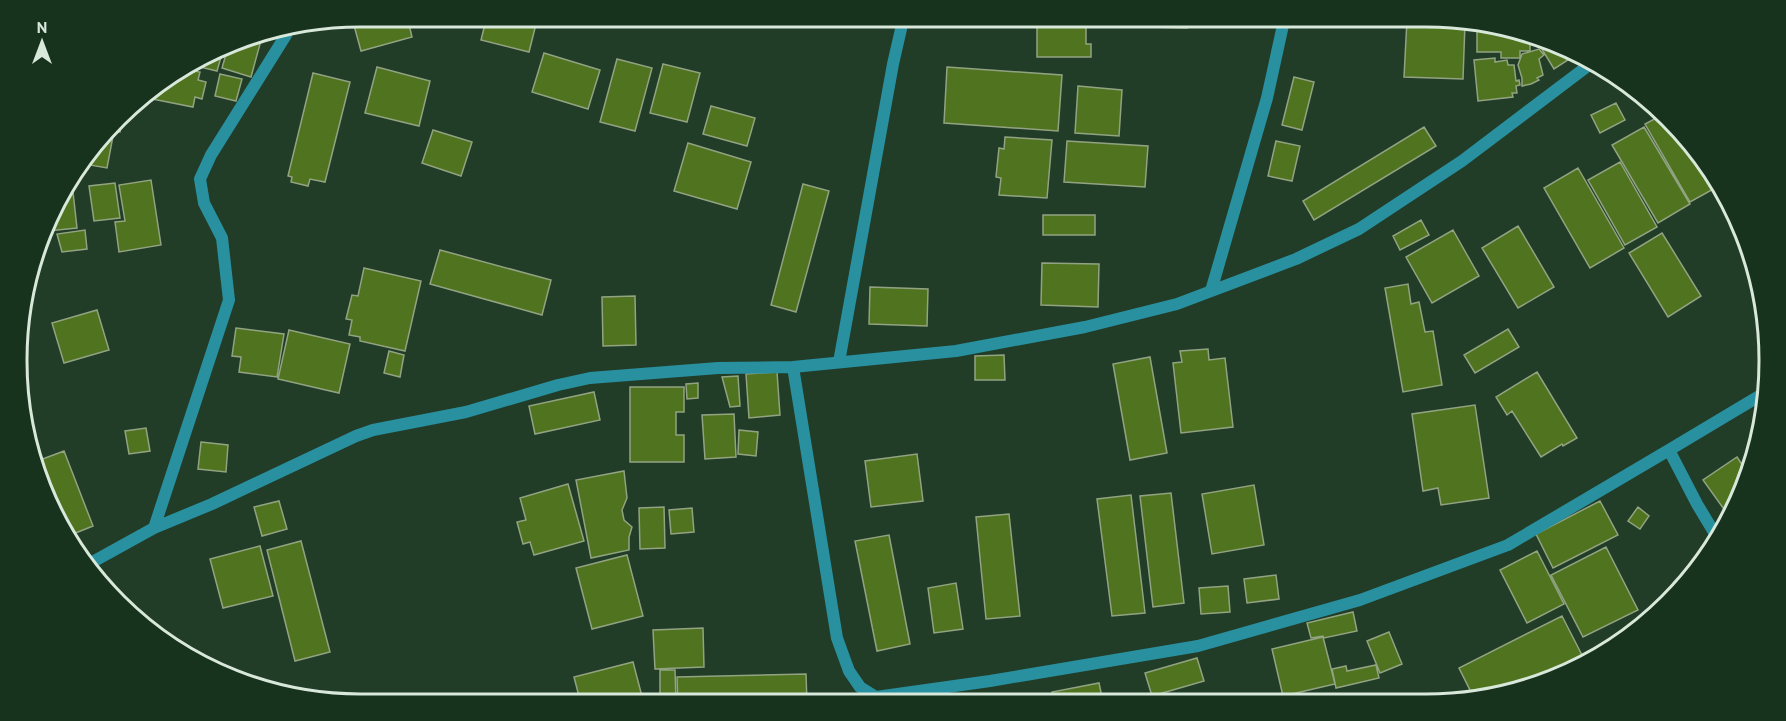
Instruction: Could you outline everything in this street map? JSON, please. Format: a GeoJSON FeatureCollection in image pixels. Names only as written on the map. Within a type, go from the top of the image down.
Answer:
{"type":"FeatureCollection","features":[{"type":"Feature","properties":{"kind":"street"},"geometry":{"type":"LineString","coordinates":[[839,362],[901,27]]}},
{"type":"Feature","properties":{"kind":"street"},"geometry":{"type":"LineString","coordinates":[[1211,291],[1267,98],[1282,27]]}},
{"type":"Feature","properties":{"kind":"street"},"geometry":{"type":"LineString","coordinates":[[154,528],[229,300],[222,238],[204,203],[200,180],[211,155],[286,35]]}},
{"type":"Feature","properties":{"kind":"street"},"geometry":{"type":"LineString","coordinates":[[94,561],[154,528],[212,504],[356,436],[373,430],[466,412],[558,385],[590,378],[718,368],[793,367],[956,351],[1085,327],[1177,304],[1296,259],[1359,229],[1462,161],[1585,68]]}},
{"type":"Feature","properties":{"kind":"street"},"geometry":{"type":"LineString","coordinates":[[793,367],[837,638],[849,670],[860,687],[871,694]]}},
{"type":"Feature","properties":{"kind":"street"},"geometry":{"type":"LineString","coordinates":[[897,694],[1198,646],[1359,600],[1508,545],[1757,398]]}},
{"type":"Feature","properties":{"kind":"street"},"geometry":{"type":"LineString","coordinates":[[1669,450],[1712,530]]}},
{"type":"Feature","properties":{"kind":"building"},"geometry":{"type":"Polygon","coordinates":[[[355,27],[410,27],[412,37],[361,51],[355,27]]]}},
{"type":"Feature","properties":{"kind":"building"},"geometry":{"type":"Polygon","coordinates":[[[484,27],[535,27],[529,52],[481,40],[484,27]]]}},
{"type":"Feature","properties":{"kind":"building"},"geometry":{"type":"Polygon","coordinates":[[[1037,27],[1086,27],[1086,44],[1091,44],[1091,57],[1037,57],[1037,27]]]}},
{"type":"Feature","properties":{"kind":"building"},"geometry":{"type":"Polygon","coordinates":[[[1407,27],[1465,30],[1463,79],[1404,77],[1407,27]]]}},
{"type":"Feature","properties":{"kind":"building"},"geometry":{"type":"Polygon","coordinates":[[[1477,31],[1530,44],[1530,51],[1520,51],[1520,58],[1501,58],[1501,52],[1477,52],[1477,31]]]}},
{"type":"Feature","properties":{"kind":"building"},"geometry":{"type":"Polygon","coordinates":[[[260,43],[251,77],[222,68],[226,55],[260,43]]]}},
{"type":"Feature","properties":{"kind":"building"},"geometry":{"type":"Polygon","coordinates":[[[1541,48],[1569,59],[1554,69],[1541,48]]]}},
{"type":"Feature","properties":{"kind":"building"},"geometry":{"type":"Polygon","coordinates":[[[1539,49],[1544,55],[1539,59],[1543,75],[1537,78],[1539,80],[1522,86],[1518,65],[1522,54],[1539,49]]]}},
{"type":"Feature","properties":{"kind":"building"},"geometry":{"type":"Polygon","coordinates":[[[544,53],[600,70],[588,109],[532,92],[544,53]]]}},
{"type":"Feature","properties":{"kind":"building"},"geometry":{"type":"Polygon","coordinates":[[[221,57],[217,71],[202,67],[221,57]]]}},
{"type":"Feature","properties":{"kind":"building"},"geometry":{"type":"Polygon","coordinates":[[[1495,58],[1495,62],[1507,60],[1508,65],[1514,65],[1516,81],[1519,80],[1520,85],[1516,86],[1517,93],[1512,93],[1513,97],[1478,101],[1474,60],[1495,58]]]}},
{"type":"Feature","properties":{"kind":"building"},"geometry":{"type":"Polygon","coordinates":[[[617,59],[652,68],[635,131],[600,122],[617,59]]]}},
{"type":"Feature","properties":{"kind":"building"},"geometry":{"type":"Polygon","coordinates":[[[663,64],[700,73],[687,122],[650,113],[663,64]]]}},
{"type":"Feature","properties":{"kind":"building"},"geometry":{"type":"Polygon","coordinates":[[[377,67],[430,81],[419,126],[365,113],[377,67]]]}},
{"type":"Feature","properties":{"kind":"building"},"geometry":{"type":"Polygon","coordinates":[[[947,67],[1062,75],[1058,131],[944,123],[947,67]]]}},
{"type":"Feature","properties":{"kind":"building"},"geometry":{"type":"Polygon","coordinates":[[[195,71],[200,72],[198,80],[206,82],[202,99],[195,97],[193,107],[153,99],[175,83],[195,71]]]}},
{"type":"Feature","properties":{"kind":"building"},"geometry":{"type":"Polygon","coordinates":[[[313,73],[350,82],[325,182],[310,179],[308,186],[291,182],[292,177],[288,176],[313,73]]]}},
{"type":"Feature","properties":{"kind":"building"},"geometry":{"type":"Polygon","coordinates":[[[220,74],[242,79],[236,101],[215,96],[220,74]]]}},
{"type":"Feature","properties":{"kind":"building"},"geometry":{"type":"Polygon","coordinates":[[[1294,77],[1314,82],[1302,130],[1282,125],[1294,77]]]}},
{"type":"Feature","properties":{"kind":"building"},"geometry":{"type":"Polygon","coordinates":[[[1078,86],[1122,90],[1119,136],[1075,133],[1078,86]]]}},
{"type":"Feature","properties":{"kind":"building"},"geometry":{"type":"Polygon","coordinates":[[[1616,103],[1625,120],[1600,133],[1591,115],[1616,103]]]}},
{"type":"Feature","properties":{"kind":"building"},"geometry":{"type":"Polygon","coordinates":[[[711,106],[755,118],[747,146],[703,134],[711,106]]]}},
{"type":"Feature","properties":{"kind":"building"},"geometry":{"type":"Polygon","coordinates":[[[1655,119],[1661,125],[1690,157],[1712,190],[1690,202],[1645,124],[1655,119]]]}},
{"type":"Feature","properties":{"kind":"building"},"geometry":{"type":"Polygon","coordinates":[[[1424,127],[1436,146],[1314,220],[1303,201],[1424,127]]]}},
{"type":"Feature","properties":{"kind":"building"},"geometry":{"type":"Polygon","coordinates":[[[1644,127],[1690,204],[1658,223],[1612,145],[1644,127]]]}},
{"type":"Feature","properties":{"kind":"building"},"geometry":{"type":"Polygon","coordinates":[[[433,130],[472,142],[461,176],[422,163],[433,130]]]}},
{"type":"Feature","properties":{"kind":"building"},"geometry":{"type":"Polygon","coordinates":[[[1005,137],[1052,140],[1047,198],[999,195],[1001,178],[996,177],[999,148],[1004,149],[1005,137]]]}},
{"type":"Feature","properties":{"kind":"building"},"geometry":{"type":"Polygon","coordinates":[[[113,138],[107,168],[90,165],[113,138]]]}},
{"type":"Feature","properties":{"kind":"building"},"geometry":{"type":"Polygon","coordinates":[[[1067,141],[1148,146],[1145,187],[1064,182],[1067,141]]]}},
{"type":"Feature","properties":{"kind":"building"},"geometry":{"type":"Polygon","coordinates":[[[1276,141],[1300,146],[1292,181],[1268,176],[1276,141]]]}},
{"type":"Feature","properties":{"kind":"building"},"geometry":{"type":"Polygon","coordinates":[[[688,143],[751,162],[737,209],[674,191],[688,143]]]}},
{"type":"Feature","properties":{"kind":"building"},"geometry":{"type":"Polygon","coordinates":[[[1620,162],[1657,227],[1625,245],[1588,180],[1620,162]]]}},
{"type":"Feature","properties":{"kind":"building"},"geometry":{"type":"Polygon","coordinates":[[[1578,168],[1624,248],[1590,268],[1544,188],[1578,168]]]}},
{"type":"Feature","properties":{"kind":"building"},"geometry":{"type":"Polygon","coordinates":[[[151,180],[161,245],[119,252],[115,222],[125,221],[119,185],[151,180]]]}},
{"type":"Feature","properties":{"kind":"building"},"geometry":{"type":"Polygon","coordinates":[[[115,183],[120,218],[94,221],[89,186],[115,183]]]}},
{"type":"Feature","properties":{"kind":"building"},"geometry":{"type":"Polygon","coordinates":[[[803,184],[829,191],[796,312],[771,305],[803,184]]]}},
{"type":"Feature","properties":{"kind":"building"},"geometry":{"type":"Polygon","coordinates":[[[73,192],[77,228],[53,230],[73,192]]]}},
{"type":"Feature","properties":{"kind":"building"},"geometry":{"type":"Polygon","coordinates":[[[1043,215],[1095,215],[1095,235],[1043,235],[1043,215]]]}},
{"type":"Feature","properties":{"kind":"building"},"geometry":{"type":"Polygon","coordinates":[[[1421,220],[1429,235],[1400,250],[1393,236],[1421,220]]]}},
{"type":"Feature","properties":{"kind":"building"},"geometry":{"type":"Polygon","coordinates":[[[1518,226],[1554,287],[1518,308],[1482,248],[1518,226]]]}},
{"type":"Feature","properties":{"kind":"building"},"geometry":{"type":"Polygon","coordinates":[[[85,230],[87,249],[62,252],[57,234],[85,230]]]}},
{"type":"Feature","properties":{"kind":"building"},"geometry":{"type":"Polygon","coordinates":[[[1453,230],[1479,276],[1432,303],[1406,257],[1453,230]]]}},
{"type":"Feature","properties":{"kind":"building"},"geometry":{"type":"Polygon","coordinates":[[[1662,233],[1701,296],[1668,317],[1629,253],[1662,233]]]}},
{"type":"Feature","properties":{"kind":"building"},"geometry":{"type":"Polygon","coordinates":[[[440,250],[551,280],[542,315],[430,284],[440,250]]]}},
{"type":"Feature","properties":{"kind":"building"},"geometry":{"type":"Polygon","coordinates":[[[1042,263],[1099,264],[1098,307],[1041,305],[1042,263]]]}},
{"type":"Feature","properties":{"kind":"building"},"geometry":{"type":"Polygon","coordinates":[[[364,268],[421,281],[405,351],[360,341],[360,337],[349,335],[352,320],[346,319],[352,295],[358,296],[364,268]]]}},
{"type":"Feature","properties":{"kind":"building"},"geometry":{"type":"Polygon","coordinates":[[[1408,284],[1411,304],[1419,302],[1425,332],[1433,331],[1442,385],[1403,392],[1385,288],[1408,284]]]}},
{"type":"Feature","properties":{"kind":"building"},"geometry":{"type":"Polygon","coordinates":[[[870,287],[928,289],[927,326],[869,324],[870,287]]]}},
{"type":"Feature","properties":{"kind":"building"},"geometry":{"type":"Polygon","coordinates":[[[635,296],[636,345],[603,346],[602,297],[635,296]]]}},
{"type":"Feature","properties":{"kind":"building"},"geometry":{"type":"Polygon","coordinates":[[[97,310],[109,350],[64,363],[52,323],[97,310]]]}},
{"type":"Feature","properties":{"kind":"building"},"geometry":{"type":"Polygon","coordinates":[[[236,328],[284,334],[277,377],[239,372],[241,357],[232,356],[236,328]]]}},
{"type":"Feature","properties":{"kind":"building"},"geometry":{"type":"Polygon","coordinates":[[[1508,329],[1519,347],[1475,373],[1464,355],[1508,329]]]}},
{"type":"Feature","properties":{"kind":"building"},"geometry":{"type":"Polygon","coordinates":[[[289,330],[350,344],[339,393],[278,379],[289,330]]]}},
{"type":"Feature","properties":{"kind":"building"},"geometry":{"type":"Polygon","coordinates":[[[1208,349],[1209,360],[1225,358],[1233,427],[1181,433],[1173,363],[1182,362],[1180,351],[1208,349]]]}},
{"type":"Feature","properties":{"kind":"building"},"geometry":{"type":"Polygon","coordinates":[[[389,351],[404,355],[400,377],[384,373],[389,351]]]}},
{"type":"Feature","properties":{"kind":"building"},"geometry":{"type":"Polygon","coordinates":[[[1004,355],[1005,380],[975,380],[975,356],[1004,355]]]}},
{"type":"Feature","properties":{"kind":"building"},"geometry":{"type":"Polygon","coordinates":[[[1150,357],[1167,453],[1130,460],[1113,364],[1150,357]]]}},
{"type":"Feature","properties":{"kind":"building"},"geometry":{"type":"Polygon","coordinates":[[[777,372],[780,415],[749,418],[746,374],[777,372]]]}},
{"type":"Feature","properties":{"kind":"building"},"geometry":{"type":"Polygon","coordinates":[[[1537,372],[1577,438],[1541,457],[1512,411],[1507,415],[1496,397],[1537,372]]]}},
{"type":"Feature","properties":{"kind":"building"},"geometry":{"type":"Polygon","coordinates":[[[738,376],[740,406],[730,407],[722,377],[738,376]]]}},
{"type":"Feature","properties":{"kind":"building"},"geometry":{"type":"Polygon","coordinates":[[[698,383],[698,398],[687,399],[686,384],[698,383]]]}},
{"type":"Feature","properties":{"kind":"building"},"geometry":{"type":"Polygon","coordinates":[[[630,387],[684,387],[684,412],[676,412],[676,435],[684,435],[684,462],[630,462],[630,387]]]}},
{"type":"Feature","properties":{"kind":"building"},"geometry":{"type":"Polygon","coordinates":[[[594,392],[600,420],[535,434],[529,406],[594,392]]]}},
{"type":"Feature","properties":{"kind":"building"},"geometry":{"type":"Polygon","coordinates":[[[1475,405],[1489,498],[1441,505],[1438,488],[1423,491],[1412,414],[1475,405]]]}},
{"type":"Feature","properties":{"kind":"building"},"geometry":{"type":"Polygon","coordinates":[[[734,414],[736,457],[705,459],[702,415],[734,414]]]}},
{"type":"Feature","properties":{"kind":"building"},"geometry":{"type":"Polygon","coordinates":[[[146,428],[150,451],[129,454],[125,431],[146,428]]]}},
{"type":"Feature","properties":{"kind":"building"},"geometry":{"type":"Polygon","coordinates":[[[739,430],[758,432],[756,456],[738,454],[739,430]]]}},
{"type":"Feature","properties":{"kind":"building"},"geometry":{"type":"Polygon","coordinates":[[[201,442],[228,445],[226,472],[198,469],[201,442]]]}},
{"type":"Feature","properties":{"kind":"building"},"geometry":{"type":"Polygon","coordinates":[[[64,451],[93,526],[75,533],[61,508],[42,459],[64,451]]]}},
{"type":"Feature","properties":{"kind":"building"},"geometry":{"type":"Polygon","coordinates":[[[917,454],[923,501],[871,507],[865,461],[917,454]]]}},
{"type":"Feature","properties":{"kind":"building"},"geometry":{"type":"Polygon","coordinates":[[[1737,457],[1742,465],[1724,509],[1703,480],[1737,457]]]}},
{"type":"Feature","properties":{"kind":"building"},"geometry":{"type":"Polygon","coordinates":[[[624,471],[627,498],[622,510],[624,520],[632,527],[629,550],[591,558],[576,480],[624,471]]]}},
{"type":"Feature","properties":{"kind":"building"},"geometry":{"type":"Polygon","coordinates":[[[568,484],[584,541],[534,555],[530,542],[523,544],[517,522],[526,520],[520,498],[568,484]]]}},
{"type":"Feature","properties":{"kind":"building"},"geometry":{"type":"Polygon","coordinates":[[[1254,485],[1264,545],[1212,554],[1202,494],[1254,485]]]}},
{"type":"Feature","properties":{"kind":"building"},"geometry":{"type":"Polygon","coordinates":[[[1171,493],[1184,603],[1153,607],[1140,496],[1171,493]]]}},
{"type":"Feature","properties":{"kind":"building"},"geometry":{"type":"Polygon","coordinates":[[[1131,495],[1145,613],[1112,616],[1097,499],[1131,495]]]}},
{"type":"Feature","properties":{"kind":"building"},"geometry":{"type":"Polygon","coordinates":[[[279,501],[287,529],[262,536],[254,507],[279,501]]]}},
{"type":"Feature","properties":{"kind":"building"},"geometry":{"type":"Polygon","coordinates":[[[1600,501],[1618,535],[1553,568],[1536,534],[1600,501]]]}},
{"type":"Feature","properties":{"kind":"building"},"geometry":{"type":"Polygon","coordinates":[[[664,507],[665,548],[640,549],[639,508],[664,507]]]}},
{"type":"Feature","properties":{"kind":"building"},"geometry":{"type":"Polygon","coordinates":[[[1638,507],[1649,516],[1640,529],[1628,521],[1638,507]]]}},
{"type":"Feature","properties":{"kind":"building"},"geometry":{"type":"Polygon","coordinates":[[[692,508],[694,532],[671,534],[669,510],[692,508]]]}},
{"type":"Feature","properties":{"kind":"building"},"geometry":{"type":"Polygon","coordinates":[[[1009,514],[1020,616],[986,619],[976,517],[1009,514]]]}},
{"type":"Feature","properties":{"kind":"building"},"geometry":{"type":"Polygon","coordinates":[[[889,535],[910,644],[877,651],[855,541],[889,535]]]}},
{"type":"Feature","properties":{"kind":"building"},"geometry":{"type":"Polygon","coordinates":[[[301,541],[330,652],[295,661],[267,550],[301,541]]]}},
{"type":"Feature","properties":{"kind":"building"},"geometry":{"type":"Polygon","coordinates":[[[260,546],[273,596],[223,608],[210,559],[260,546]]]}},
{"type":"Feature","properties":{"kind":"building"},"geometry":{"type":"Polygon","coordinates":[[[1606,547],[1638,610],[1583,637],[1551,575],[1606,547]]]}},
{"type":"Feature","properties":{"kind":"building"},"geometry":{"type":"Polygon","coordinates":[[[1537,551],[1564,604],[1527,623],[1500,570],[1537,551]]]}},
{"type":"Feature","properties":{"kind":"building"},"geometry":{"type":"Polygon","coordinates":[[[627,555],[643,616],[592,629],[576,568],[627,555]]]}},
{"type":"Feature","properties":{"kind":"building"},"geometry":{"type":"Polygon","coordinates":[[[1276,575],[1279,599],[1247,603],[1244,579],[1276,575]]]}},
{"type":"Feature","properties":{"kind":"building"},"geometry":{"type":"Polygon","coordinates":[[[956,583],[963,629],[934,633],[928,588],[956,583]]]}},
{"type":"Feature","properties":{"kind":"building"},"geometry":{"type":"Polygon","coordinates":[[[1228,586],[1230,612],[1201,614],[1199,588],[1228,586]]]}},
{"type":"Feature","properties":{"kind":"building"},"geometry":{"type":"Polygon","coordinates":[[[1353,612],[1357,631],[1324,638],[1323,636],[1311,638],[1307,623],[1353,612]]]}},
{"type":"Feature","properties":{"kind":"building"},"geometry":{"type":"Polygon","coordinates":[[[1562,616],[1582,655],[1553,669],[1512,683],[1470,691],[1459,668],[1562,616]]]}},
{"type":"Feature","properties":{"kind":"building"},"geometry":{"type":"Polygon","coordinates":[[[703,628],[704,667],[655,669],[653,630],[703,628]]]}},
{"type":"Feature","properties":{"kind":"building"},"geometry":{"type":"Polygon","coordinates":[[[1389,632],[1402,664],[1380,673],[1367,641],[1389,632]]]}},
{"type":"Feature","properties":{"kind":"building"},"geometry":{"type":"Polygon","coordinates":[[[1323,637],[1335,684],[1283,694],[1272,649],[1323,637]]]}},
{"type":"Feature","properties":{"kind":"building"},"geometry":{"type":"Polygon","coordinates":[[[1197,658],[1204,681],[1159,694],[1151,694],[1145,673],[1197,658]]]}},
{"type":"Feature","properties":{"kind":"building"},"geometry":{"type":"Polygon","coordinates":[[[633,662],[641,694],[578,694],[574,677],[633,662]]]}},
{"type":"Feature","properties":{"kind":"building"},"geometry":{"type":"Polygon","coordinates":[[[1376,665],[1379,678],[1336,688],[1332,669],[1346,666],[1347,671],[1376,665]]]}},
{"type":"Feature","properties":{"kind":"building"},"geometry":{"type":"Polygon","coordinates":[[[660,670],[675,670],[676,694],[660,694],[660,670]]]}},
{"type":"Feature","properties":{"kind":"building"},"geometry":{"type":"Polygon","coordinates":[[[806,674],[807,694],[678,694],[677,677],[806,674]]]}},
{"type":"Feature","properties":{"kind":"building"},"geometry":{"type":"Polygon","coordinates":[[[1099,683],[1101,694],[1052,694],[1052,692],[1099,683]]]}}]}
